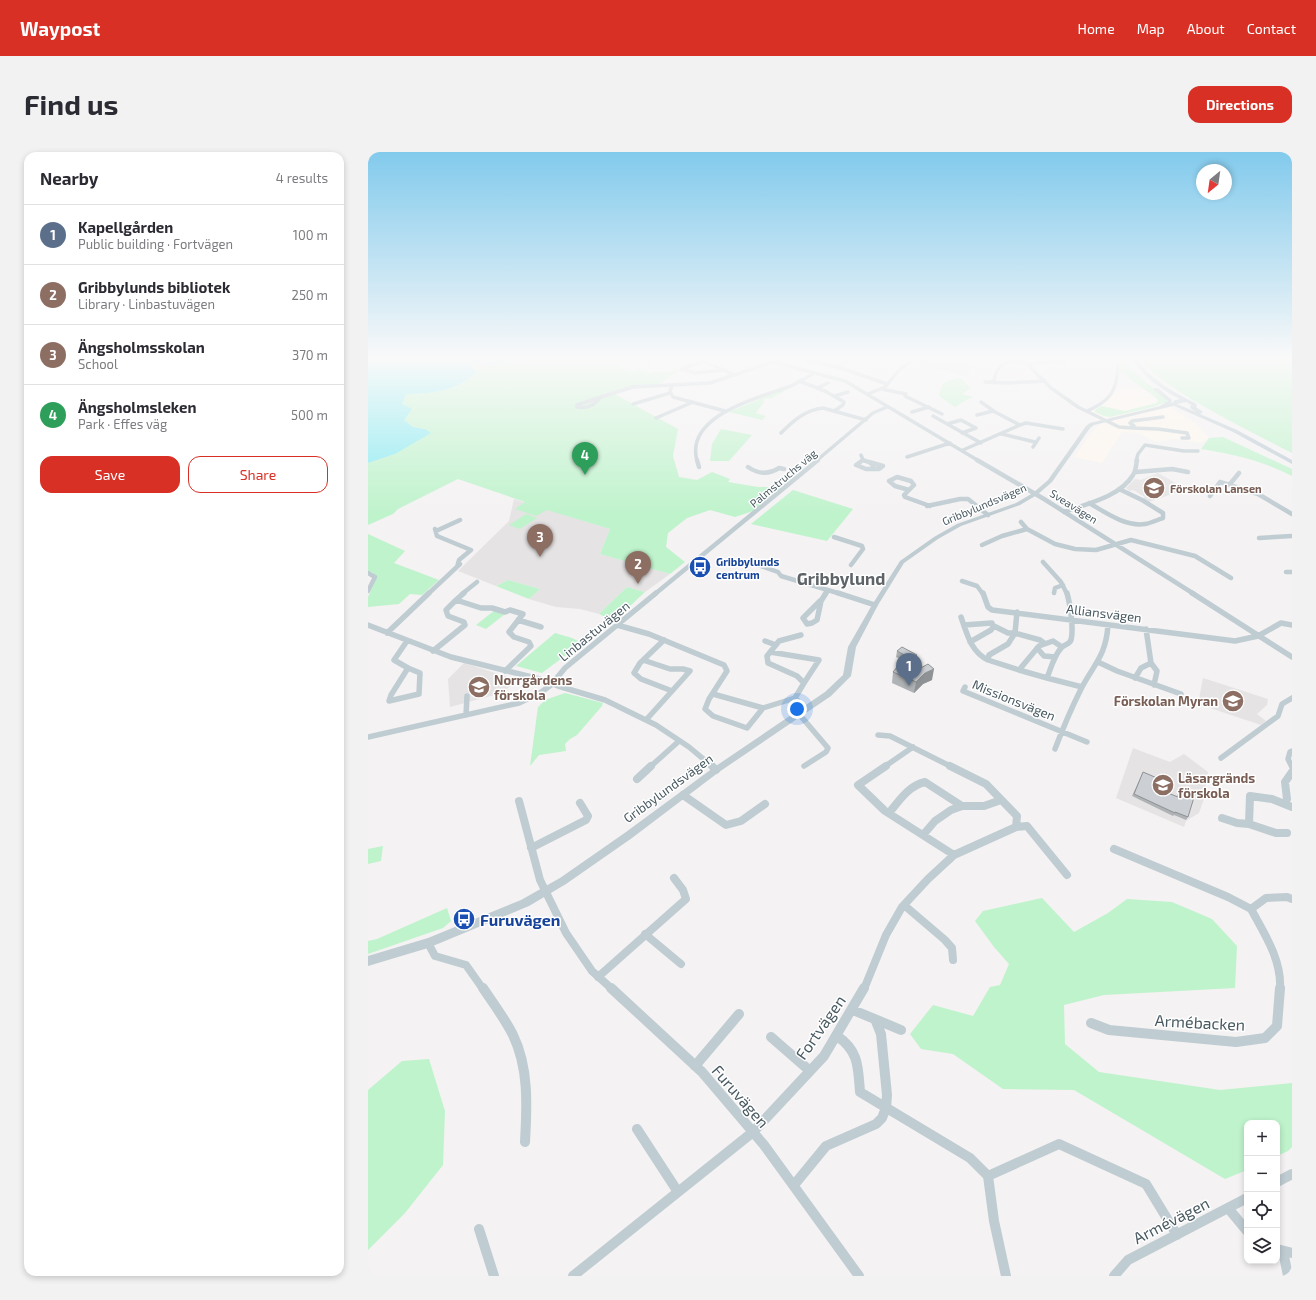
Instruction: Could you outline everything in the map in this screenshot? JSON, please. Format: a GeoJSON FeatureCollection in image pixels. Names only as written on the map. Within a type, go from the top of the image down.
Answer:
{"type":"FeatureCollection","features":[{"type":"Feature","properties":{"kind":"main road"},"geometry":{"type":"LineString","coordinates":[[1186,409],[1212,420]]}},
{"type":"Feature","properties":{"kind":"main road"},"geometry":{"type":"LineString","coordinates":[[1195,409],[1212,420],[1292,462]]}},
{"type":"Feature","properties":{"kind":"street"},"geometry":{"type":"LineString","coordinates":[[656,418],[676,409]]}},
{"type":"Feature","properties":{"kind":"street"},"geometry":{"type":"LineString","coordinates":[[720,409],[725,411]]}},
{"type":"Feature","properties":{"kind":"street"},"geometry":{"type":"LineString","coordinates":[[699,467],[696,457],[696,448],[702,432],[708,425],[729,409]]}},
{"type":"Feature","properties":{"kind":"street"},"geometry":{"type":"LineString","coordinates":[[781,434],[798,417],[814,409]]}},
{"type":"Feature","properties":{"kind":"street"},"geometry":{"type":"LineString","coordinates":[[828,409],[866,420]]}},
{"type":"Feature","properties":{"kind":"street","name":"Palmstruchs väg"},"geometry":{"type":"LineString","coordinates":[[709,550],[873,413],[881,409]]}},
{"type":"Feature","properties":{"kind":"street","name":"Sveavägen"},"geometry":{"type":"LineString","coordinates":[[891,409],[1035,494],[1292,657]]}},
{"type":"Feature","properties":{"kind":"street"},"geometry":{"type":"LineString","coordinates":[[912,412],[919,409]]}},
{"type":"Feature","properties":{"kind":"street"},"geometry":{"type":"LineString","coordinates":[[935,409],[942,414]]}},
{"type":"Feature","properties":{"kind":"street"},"geometry":{"type":"LineString","coordinates":[[1084,409],[1119,427],[1158,429],[1188,433],[1189,438],[1182,438]]}},
{"type":"Feature","properties":{"kind":"street","name":"Gribbylundsvägen"},"geometry":{"type":"LineString","coordinates":[[368,962],[428,943],[525,903],[562,881],[629,835],[716,770],[828,694],[847,676],[852,647],[875,605],[895,573],[906,559],[936,538],[959,525],[1018,504],[1035,494],[1050,481],[1088,427],[1092,424],[1147,410],[1157,409]]}},
{"type":"Feature","properties":{"kind":"street"},"geometry":{"type":"LineString","coordinates":[[977,415],[993,411],[1020,425]]}},
{"type":"Feature","properties":{"kind":"street"},"geometry":{"type":"LineString","coordinates":[[933,416],[981,443]]}},
{"type":"Feature","properties":{"kind":"street"},"geometry":{"type":"LineString","coordinates":[[1134,428],[1134,426],[1130,423],[1132,421],[1164,417]]}},
{"type":"Feature","properties":{"kind":"street"},"geometry":{"type":"LineString","coordinates":[[948,424],[961,420],[976,428],[962,433]]}},
{"type":"Feature","properties":{"kind":"street"},"geometry":{"type":"LineString","coordinates":[[962,450],[1026,423],[1063,429]]}},
{"type":"Feature","properties":{"kind":"street"},"geometry":{"type":"LineString","coordinates":[[1002,434],[1035,442]]}},
{"type":"Feature","properties":{"kind":"street"},"geometry":{"type":"LineString","coordinates":[[1033,447],[1039,438]]}},
{"type":"Feature","properties":{"kind":"street"},"geometry":{"type":"LineString","coordinates":[[907,457],[950,443]]}},
{"type":"Feature","properties":{"kind":"street"},"geometry":{"type":"LineString","coordinates":[[1064,512],[1089,503],[1119,489],[1130,481],[1136,472],[1137,456],[1145,445],[1184,451],[1198,451]]}},
{"type":"Feature","properties":{"kind":"street"},"geometry":{"type":"LineString","coordinates":[[906,452],[913,455]]}},
{"type":"Feature","properties":{"kind":"street"},"geometry":{"type":"LineString","coordinates":[[861,455],[863,460],[882,466],[882,468],[866,469],[856,465],[863,460]]}},
{"type":"Feature","properties":{"kind":"street"},"geometry":{"type":"LineString","coordinates":[[868,462],[873,466],[872,469]]}},
{"type":"Feature","properties":{"kind":"street"},"geometry":{"type":"LineString","coordinates":[[748,467],[754,472],[760,474],[774,472],[779,468],[784,469]]}},
{"type":"Feature","properties":{"kind":"street"},"geometry":{"type":"LineString","coordinates":[[1136,472],[1172,469],[1188,472]]}},
{"type":"Feature","properties":{"kind":"street"},"geometry":{"type":"LineString","coordinates":[[1230,484],[1239,473]]}},
{"type":"Feature","properties":{"kind":"street"},"geometry":{"type":"LineString","coordinates":[[909,490],[895,486],[889,481],[892,478],[897,477],[911,481],[914,485],[909,490],[904,495],[905,497],[928,506],[960,499],[968,499],[988,515]]}},
{"type":"Feature","properties":{"kind":"street"},"geometry":{"type":"LineString","coordinates":[[1210,496],[1220,482],[1230,484],[1274,501],[1292,514]]}},
{"type":"Feature","properties":{"kind":"street"},"geometry":{"type":"LineString","coordinates":[[1089,503],[1116,518],[1143,525],[1163,518],[1163,513],[1128,492],[1119,489]]}},
{"type":"Feature","properties":{"kind":"street"},"geometry":{"type":"LineString","coordinates":[[387,632],[458,566],[459,560],[471,550],[437,536],[435,530],[460,520]]}},
{"type":"Feature","properties":{"kind":"street"},"geometry":{"type":"LineString","coordinates":[[1021,522],[1027,529],[1048,542],[1065,548],[1096,550],[1116,545],[1124,540],[1131,540],[1196,556],[1230,578]]}},
{"type":"Feature","properties":{"kind":"street"},"geometry":{"type":"LineString","coordinates":[[982,545],[1002,536],[1027,529]]}},
{"type":"Feature","properties":{"kind":"street"},"geometry":{"type":"LineString","coordinates":[[834,536],[862,546],[863,550],[851,565]]}},
{"type":"Feature","properties":{"kind":"street"},"geometry":{"type":"LineString","coordinates":[[1259,538],[1292,536]]}},
{"type":"Feature","properties":{"kind":"street","name":"Linbastuvägen"},"geometry":{"type":"LineString","coordinates":[[551,685],[565,668],[709,550]]}},
{"type":"Feature","properties":{"kind":"street"},"geometry":{"type":"LineString","coordinates":[[747,561],[778,572],[781,576],[875,605]]}},
{"type":"Feature","properties":{"kind":"street"},"geometry":{"type":"LineString","coordinates":[[1043,562],[1063,585],[1069,597],[1072,639],[1062,647],[1055,657],[1047,678]]}},
{"type":"Feature","properties":{"kind":"street"},"geometry":{"type":"LineString","coordinates":[[1286,572],[1292,572]]}},
{"type":"Feature","properties":{"kind":"street"},"geometry":{"type":"LineString","coordinates":[[368,574],[375,577],[368,591]]}},
{"type":"Feature","properties":{"kind":"street"},"geometry":{"type":"LineString","coordinates":[[962,580],[971,581],[984,592],[988,607],[992,610],[993,624],[991,630],[970,642]]}},
{"type":"Feature","properties":{"kind":"street"},"geometry":{"type":"LineString","coordinates":[[433,651],[465,625],[464,622],[448,616],[446,610],[477,582]]}},
{"type":"Feature","properties":{"kind":"street"},"geometry":{"type":"LineString","coordinates":[[1054,593],[1055,588],[1063,585]]}},
{"type":"Feature","properties":{"kind":"street"},"geometry":{"type":"LineString","coordinates":[[820,601],[828,591]]}},
{"type":"Feature","properties":{"kind":"street"},"geometry":{"type":"LineString","coordinates":[[456,600],[481,608],[492,608],[505,612],[510,610],[523,614],[509,632],[514,637],[529,642],[531,646],[505,671]]}},
{"type":"Feature","properties":{"kind":"street","name":"Alliansvägen"},"geometry":{"type":"LineString","coordinates":[[992,610],[1235,641],[1258,636],[1281,623],[1292,625]]}},
{"type":"Feature","properties":{"kind":"street"},"geometry":{"type":"LineString","coordinates":[[988,660],[989,654],[1008,644],[1013,639],[1017,612]]}},
{"type":"Feature","properties":{"kind":"street"},"geometry":{"type":"LineString","coordinates":[[961,616],[970,642],[979,655],[988,660],[1019,670],[1082,687]]}},
{"type":"Feature","properties":{"kind":"street"},"geometry":{"type":"LineString","coordinates":[[518,620],[541,627]]}},
{"type":"Feature","properties":{"kind":"street"},"geometry":{"type":"LineString","coordinates":[[964,625],[993,624],[1008,632],[1040,640],[1044,643]]}},
{"type":"Feature","properties":{"kind":"street"},"geometry":{"type":"LineString","coordinates":[[368,625],[451,657],[540,679],[551,685],[588,694],[630,711],[679,741],[706,760],[716,770]]}},
{"type":"Feature","properties":{"kind":"street"},"geometry":{"type":"LineString","coordinates":[[617,625],[664,640],[724,665],[727,671],[724,680],[712,694],[705,709],[713,716],[747,728],[763,708]]}},
{"type":"Feature","properties":{"kind":"street","name":"Missionsvägen"},"geometry":{"type":"LineString","coordinates":[[1055,749],[1068,714],[1102,654],[1107,640],[1108,625]]}},
{"type":"Feature","properties":{"kind":"street"},"geometry":{"type":"LineString","coordinates":[[1146,629],[1151,663],[1156,667],[1158,672],[1154,685]]}},
{"type":"Feature","properties":{"kind":"street"},"geometry":{"type":"LineString","coordinates":[[801,635],[779,641],[767,656],[768,663],[775,668],[801,678],[804,683]]}},
{"type":"Feature","properties":{"kind":"street"},"geometry":{"type":"LineString","coordinates":[[408,640],[394,660],[420,673],[419,694],[389,701],[391,695],[408,668]]}},
{"type":"Feature","properties":{"kind":"street"},"geometry":{"type":"LineString","coordinates":[[664,640],[643,660],[634,673],[641,679],[672,692]]}},
{"type":"Feature","properties":{"kind":"street"},"geometry":{"type":"LineString","coordinates":[[764,641],[776,645]]}},
{"type":"Feature","properties":{"kind":"street"},"geometry":{"type":"LineString","coordinates":[[1019,670],[1037,648],[1044,643],[1053,641],[1062,647]]}},
{"type":"Feature","properties":{"kind":"street"},"geometry":{"type":"LineString","coordinates":[[1037,648],[1039,653],[1043,656],[1055,657]]}},
{"type":"Feature","properties":{"kind":"street"},"geometry":{"type":"LineString","coordinates":[[712,694],[763,708],[794,698],[819,660],[770,652]]}},
{"type":"Feature","properties":{"kind":"street"},"geometry":{"type":"LineString","coordinates":[[643,660],[670,669],[683,669],[690,671],[646,720]]}},
{"type":"Feature","properties":{"kind":"street"},"geometry":{"type":"LineString","coordinates":[[1098,662],[1135,678],[1181,694]]}},
{"type":"Feature","properties":{"kind":"street"},"geometry":{"type":"LineString","coordinates":[[1135,678],[1142,667],[1151,663]]}},
{"type":"Feature","properties":{"kind":"street"},"geometry":{"type":"LineString","coordinates":[[368,737],[519,703],[551,685]]}},
{"type":"Feature","properties":{"kind":"street","name":"Missionsvägen"},"geometry":{"type":"LineString","coordinates":[[965,687],[963,691],[1062,731]]}},
{"type":"Feature","properties":{"kind":"street"},"geometry":{"type":"LineString","coordinates":[[466,715],[467,696]]}},
{"type":"Feature","properties":{"kind":"street"},"geometry":{"type":"LineString","coordinates":[[794,698],[806,709]]}},
{"type":"Feature","properties":{"kind":"street"},"geometry":{"type":"LineString","coordinates":[[1221,758],[1278,716],[1282,704],[1292,698]]}},
{"type":"Feature","properties":{"kind":"street"},"geometry":{"type":"LineString","coordinates":[[799,714],[828,748],[826,752],[804,766]]}},
{"type":"Feature","properties":{"kind":"street"},"geometry":{"type":"LineString","coordinates":[[1062,731],[1088,742]]}},
{"type":"Feature","properties":{"kind":"street"},"geometry":{"type":"LineString","coordinates":[[878,735],[888,737],[913,747],[986,784],[1017,816],[1016,827],[1027,826],[1032,830],[1067,875]]}},
{"type":"Feature","properties":{"kind":"street"},"geometry":{"type":"LineString","coordinates":[[637,778],[679,741]]}},
{"type":"Feature","properties":{"kind":"street"},"geometry":{"type":"LineString","coordinates":[[913,747],[858,785],[889,813],[954,855]]}},
{"type":"Feature","properties":{"kind":"street"},"geometry":{"type":"LineString","coordinates":[[1292,751],[1290,752],[1288,759],[1292,766]]}},
{"type":"Feature","properties":{"kind":"street"},"geometry":{"type":"LineString","coordinates":[[1285,803],[1287,799],[1285,782],[1292,772]]}},
{"type":"Feature","properties":{"kind":"street"},"geometry":{"type":"LineString","coordinates":[[889,813],[920,782],[925,782],[962,806],[977,807],[990,805],[1002,800]]}},
{"type":"Feature","properties":{"kind":"street"},"geometry":{"type":"LineString","coordinates":[[683,795],[726,825],[731,826],[765,804]]}},
{"type":"Feature","properties":{"kind":"street"},"geometry":{"type":"LineString","coordinates":[[1249,824],[1250,796],[1262,796],[1285,803],[1292,807]]}},
{"type":"Feature","properties":{"kind":"street","name":"Furuvägen"},"geometry":{"type":"LineString","coordinates":[[519,801],[540,880],[566,932],[598,977],[695,1066],[753,1132],[794,1185],[859,1276]]}},
{"type":"Feature","properties":{"kind":"street"},"geometry":{"type":"LineString","coordinates":[[531,848],[586,820],[588,816],[580,802]]}},
{"type":"Feature","properties":{"kind":"street"},"geometry":{"type":"LineString","coordinates":[[923,835],[938,818],[962,806]]}},
{"type":"Feature","properties":{"kind":"street"},"geometry":{"type":"LineString","coordinates":[[1222,818],[1236,823],[1249,824],[1276,833],[1287,833]]}},
{"type":"Feature","properties":{"kind":"street","name":"Fortvägen"},"geometry":{"type":"LineString","coordinates":[[573,1276],[753,1132],[824,1056],[861,996],[886,935],[904,905],[928,879],[954,855],[1016,827]]}},
{"type":"Feature","properties":{"kind":"street"},"geometry":{"type":"LineString","coordinates":[[1114,849],[1228,897],[1251,909],[1266,898],[1287,897],[1292,899]]}},
{"type":"Feature","properties":{"kind":"street"},"geometry":{"type":"LineString","coordinates":[[598,977],[686,899],[683,890],[674,878]]}},
{"type":"Feature","properties":{"kind":"street"},"geometry":{"type":"LineString","coordinates":[[904,905],[945,940],[952,948],[953,960]]}},
{"type":"Feature","properties":{"kind":"street","name":"Armébacken"},"geometry":{"type":"LineString","coordinates":[[1091,1023],[1109,1030],[1236,1042],[1265,1038],[1278,1026],[1280,983],[1272,948],[1251,909]]}},
{"type":"Feature","properties":{"kind":"street"},"geometry":{"type":"LineString","coordinates":[[646,934],[681,964]]}},
{"type":"Feature","properties":{"kind":"street"},"geometry":{"type":"LineString","coordinates":[[428,943],[435,956],[466,965],[490,999],[513,1036],[524,1071],[527,1104],[525,1142]]}},
{"type":"Feature","properties":{"kind":"street"},"geometry":{"type":"LineString","coordinates":[[853,1010],[901,1030]]}},
{"type":"Feature","properties":{"kind":"street"},"geometry":{"type":"LineString","coordinates":[[695,1066],[739,1014]]}},
{"type":"Feature","properties":{"kind":"street"},"geometry":{"type":"LineString","coordinates":[[794,1185],[826,1146],[876,1124],[882,1118],[886,1108],[887,1094],[881,1034],[876,1019]]}},
{"type":"Feature","properties":{"kind":"street"},"geometry":{"type":"LineString","coordinates":[[837,1036],[847,1042],[855,1053],[860,1092],[970,1158],[988,1176],[994,1221],[1006,1276]]}},
{"type":"Feature","properties":{"kind":"street"},"geometry":{"type":"LineString","coordinates":[[771,1038],[810,1071]]}},
{"type":"Feature","properties":{"kind":"street"},"geometry":{"type":"LineString","coordinates":[[637,1129],[678,1192]]}},
{"type":"Feature","properties":{"kind":"street"},"geometry":{"type":"LineString","coordinates":[[988,1176],[1059,1144],[1146,1184],[1177,1235]]}},
{"type":"Feature","properties":{"kind":"street"},"geometry":{"type":"LineString","coordinates":[[1280,1180],[1292,1174]]}},
{"type":"Feature","properties":{"kind":"street","name":"Armévägen"},"geometry":{"type":"LineString","coordinates":[[1114,1276],[1128,1260],[1244,1200]]}},
{"type":"Feature","properties":{"kind":"street"},"geometry":{"type":"LineString","coordinates":[[1228,1208],[1245,1228]]}},
{"type":"Feature","properties":{"kind":"street"},"geometry":{"type":"LineString","coordinates":[[479,1229],[494,1276]]}},
{"type":"Feature","properties":{"kind":"street"},"geometry":{"type":"LineString","coordinates":[[1284,1251],[1288,1276]]}},
{"type":"Feature","properties":{"kind":"shaded area"},"geometry":{"type":"Polygon","coordinates":[[[1091,409],[1174,409],[1196,423],[1209,438],[1201,443],[1175,439],[1156,442],[1138,433],[1122,432],[1102,463],[1074,457],[1095,428],[1104,423],[1086,413],[1091,409]]]}},
{"type":"Feature","properties":{"kind":"shaded area","name":"Förskolan Lansen"},"geometry":{"type":"Polygon","coordinates":[[[1158,473],[1186,489],[1149,502],[1142,499],[1145,497],[1133,490],[1129,491],[1126,488],[1135,479],[1141,480],[1158,473]]]}},
{"type":"Feature","properties":{"kind":"shaded area"},"geometry":{"type":"Polygon","coordinates":[[[514,499],[610,529],[600,554],[670,574],[645,592],[627,587],[599,614],[580,609],[556,607],[529,599],[540,589],[508,580],[496,586],[458,571],[509,521],[514,499]]]}},
{"type":"Feature","properties":{"kind":"shaded area","name":"Norrgårdens förskola"},"geometry":{"type":"Polygon","coordinates":[[[464,663],[517,680],[502,693],[450,707],[448,679],[464,663]]]}},
{"type":"Feature","properties":{"kind":"shaded area","name":"Förskolan Myran"},"geometry":{"type":"Polygon","coordinates":[[[1203,678],[1268,699],[1267,705],[1257,714],[1266,721],[1261,725],[1198,704],[1203,678]]]}},
{"type":"Feature","properties":{"kind":"shaded area","name":"Läsargränds förskola"},"geometry":{"type":"Polygon","coordinates":[[[1133,748],[1170,762],[1184,754],[1208,772],[1204,799],[1199,813],[1186,821],[1184,827],[1116,798],[1133,748]]]}},
{"type":"Feature","properties":{"kind":"green space"},"geometry":{"type":"Polygon","coordinates":[[[403,409],[643,409],[678,429],[673,456],[679,477],[697,480],[712,472],[730,479],[728,482],[758,487],[783,487],[753,511],[735,517],[710,510],[687,518],[668,533],[666,547],[685,562],[670,574],[600,554],[610,529],[547,510],[536,516],[515,509],[525,502],[458,479],[398,509],[393,514],[368,525],[368,463],[395,454],[425,429],[413,427],[404,420],[403,409]]]}},
{"type":"Feature","properties":{"kind":"green space"},"geometry":{"type":"Polygon","coordinates":[[[735,409],[759,409],[756,413],[766,416],[762,420],[729,412],[735,409]]]}},
{"type":"Feature","properties":{"kind":"green space"},"geometry":{"type":"Polygon","coordinates":[[[1118,409],[1125,411],[1142,409],[1110,417],[1095,412],[1095,410],[1118,409]]]}},
{"type":"Feature","properties":{"kind":"green space"},"geometry":{"type":"Polygon","coordinates":[[[1210,409],[1292,409],[1292,453],[1210,409]]]}},
{"type":"Feature","properties":{"kind":"green space"},"geometry":{"type":"Polygon","coordinates":[[[721,429],[752,435],[729,461],[710,461],[712,444],[721,429]]]}},
{"type":"Feature","properties":{"kind":"green space"},"geometry":{"type":"Polygon","coordinates":[[[1223,437],[1292,469],[1292,476],[1270,466],[1248,459],[1201,449],[1209,438],[1223,437]]]}},
{"type":"Feature","properties":{"kind":"green space"},"geometry":{"type":"Polygon","coordinates":[[[793,490],[853,509],[827,541],[751,524],[793,490]]]}},
{"type":"Feature","properties":{"kind":"green space"},"geometry":{"type":"Polygon","coordinates":[[[526,514],[537,518],[520,529],[509,525],[526,514]]]}},
{"type":"Feature","properties":{"kind":"green space"},"geometry":{"type":"Polygon","coordinates":[[[368,534],[405,551],[394,563],[439,580],[422,595],[410,594],[399,604],[368,607],[368,597],[377,577],[372,572],[368,572],[368,534]]]}},
{"type":"Feature","properties":{"kind":"green space"},"geometry":{"type":"Polygon","coordinates":[[[508,580],[540,589],[529,599],[496,586],[508,580]]]}},
{"type":"Feature","properties":{"kind":"green space"},"geometry":{"type":"Polygon","coordinates":[[[627,587],[645,592],[617,618],[612,620],[599,614],[627,587]]]}},
{"type":"Feature","properties":{"kind":"green space"},"geometry":{"type":"Polygon","coordinates":[[[495,610],[505,614],[486,629],[476,625],[495,610]]]}},
{"type":"Feature","properties":{"kind":"green space"},"geometry":{"type":"Polygon","coordinates":[[[555,633],[572,638],[582,643],[542,673],[516,666],[555,633]]]}},
{"type":"Feature","properties":{"kind":"green space"},"geometry":{"type":"Polygon","coordinates":[[[565,693],[603,703],[577,735],[565,744],[566,751],[539,755],[530,766],[538,707],[545,700],[565,693]]]}},
{"type":"Feature","properties":{"kind":"green space"},"geometry":{"type":"Polygon","coordinates":[[[383,846],[381,861],[368,864],[368,849],[383,846]]]}},
{"type":"Feature","properties":{"kind":"green space"},"geometry":{"type":"Polygon","coordinates":[[[1042,898],[1074,932],[1108,913],[1127,899],[1172,902],[1212,919],[1237,946],[1235,988],[1104,995],[1064,1005],[1065,1044],[1099,1072],[1220,1090],[1292,1083],[1292,1147],[1288,1151],[1280,1155],[1280,1120],[1244,1120],[1244,1171],[1225,1179],[1074,1090],[1003,1089],[953,1054],[921,1049],[910,1034],[933,1005],[973,1016],[990,987],[1000,985],[1009,964],[994,947],[975,921],[983,911],[1042,898]]]}},
{"type":"Feature","properties":{"kind":"green space"},"geometry":{"type":"Polygon","coordinates":[[[447,908],[451,921],[443,928],[368,954],[368,941],[377,939],[447,908]]]}},
{"type":"Feature","properties":{"kind":"green space"},"geometry":{"type":"Polygon","coordinates":[[[429,1059],[445,1111],[443,1165],[405,1213],[368,1250],[368,1090],[402,1061],[429,1059]]]}},
{"type":"Feature","properties":{"kind":"water"},"geometry":{"type":"Polygon","coordinates":[[[368,409],[412,409],[404,420],[413,427],[425,429],[431,433],[395,454],[368,463],[368,409]]]}},
{"type":"Feature","properties":{"kind":"building"},"geometry":{"type":"Polygon","coordinates":[[[902,647],[917,655],[912,659],[897,651],[902,647]]]}},
{"type":"Feature","properties":{"kind":"building"},"geometry":{"type":"Polygon","coordinates":[[[928,664],[934,669],[925,673],[916,682],[893,672],[897,667],[909,672],[916,667],[919,669],[928,664]]]}},
{"type":"Feature","properties":{"kind":"building","name":"Läsargränds förskola"},"geometry":{"type":"Polygon","coordinates":[[[1143,772],[1157,778],[1153,787],[1178,797],[1181,788],[1195,794],[1188,817],[1175,813],[1134,794],[1143,772]]]}},
{"type":"Feature","properties":{"kind":"place","name":"Ängsholmsleken"},"geometry":{"type":"Point","coordinates":[585,475]}},
{"type":"Feature","properties":{"kind":"place","name":"Förskolan Lansen"},"geometry":{"type":"Point","coordinates":[1154,488]}},
{"type":"Feature","properties":{"kind":"place","name":"Ängsholmsskolan"},"geometry":{"type":"Point","coordinates":[540,557]}},
{"type":"Feature","properties":{"kind":"place","name":"Gribbylunds centrum"},"geometry":{"type":"Point","coordinates":[700,567]}},
{"type":"Feature","properties":{"kind":"place","name":"Gribbylunds bibliotek"},"geometry":{"type":"Point","coordinates":[638,584]}},
{"type":"Feature","properties":{"kind":"place","name":"Kapellgården"},"geometry":{"type":"Point","coordinates":[909,686]}},
{"type":"Feature","properties":{"kind":"place","name":"Norrgårdens förskola"},"geometry":{"type":"Point","coordinates":[479,687]}},
{"type":"Feature","properties":{"kind":"place","name":"Förskolan Myran"},"geometry":{"type":"Point","coordinates":[1233,701]}},
{"type":"Feature","properties":{"kind":"place","name":"Läsargränds förskola"},"geometry":{"type":"Point","coordinates":[1163,785]}},
{"type":"Feature","properties":{"kind":"place","name":"Furuvägen"},"geometry":{"type":"Point","coordinates":[464,919]}},
{"type":"Feature","properties":{"kind":"district","name":"Gribbylund"},"geometry":{"type":"Point","coordinates":[841,578]}}]}
